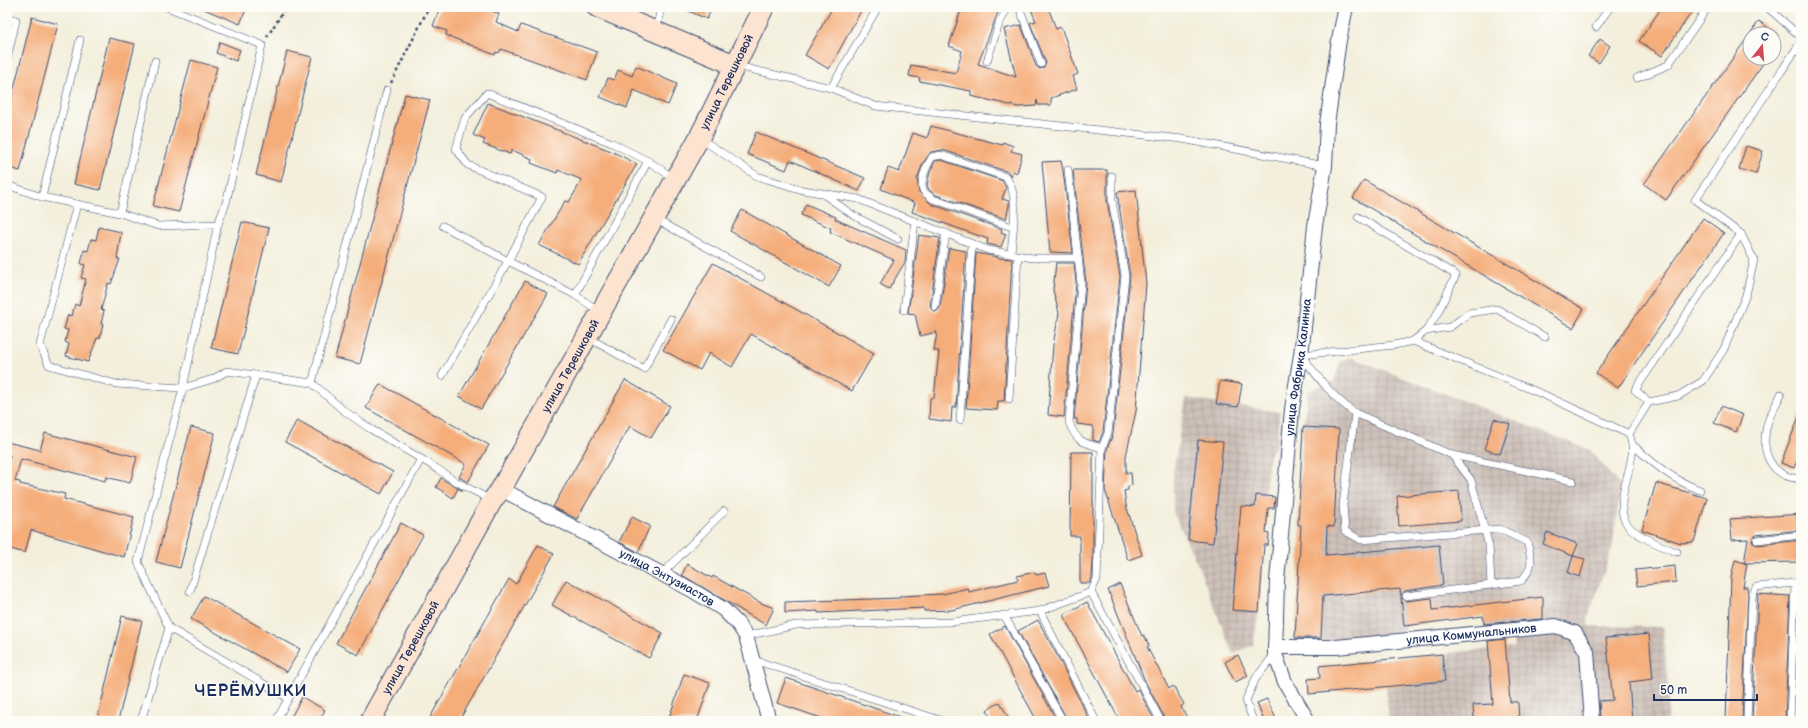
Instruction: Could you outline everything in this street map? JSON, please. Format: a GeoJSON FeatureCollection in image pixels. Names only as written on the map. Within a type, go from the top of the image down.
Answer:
{"type":"FeatureCollection","features":[{"type":"Feature","properties":{"kind":"main road"},"geometry":{"type":"LineString","coordinates":[[597,7],[735,65]]}},
{"type":"Feature","properties":{"kind":"main road","name":"улица Терешковой"},"geometry":{"type":"LineString","coordinates":[[370,721],[496,495],[699,138],[764,7]]}},
{"type":"Feature","properties":{"kind":"street","name":"улица Фабрика Калиниа"},"geometry":{"type":"LineString","coordinates":[[1308,721],[1285,682],[1275,650],[1277,581],[1292,409],[1301,355],[1315,226],[1325,166],[1328,124],[1336,63],[1346,7]]}},
{"type":"Feature","properties":{"kind":"street","name":"улица Энтузиастов"},"geometry":{"type":"LineString","coordinates":[[496,495],[662,574],[723,609],[738,624],[746,636],[754,660],[768,721]]}},
{"type":"Feature","properties":{"kind":"street","name":"улица Коммунальников"},"geometry":{"type":"LineString","coordinates":[[1275,650],[1336,646],[1556,626],[1575,633],[1587,652],[1592,721]]}},
{"type":"Feature","properties":{"kind":"lane"},"geometry":{"type":"LineString","coordinates":[[167,7],[262,44],[226,203],[218,224],[183,388],[138,562],[169,628],[288,698]]}},
{"type":"Feature","properties":{"kind":"lane"},"geometry":{"type":"LineString","coordinates":[[656,31],[661,7]]}},
{"type":"Feature","properties":{"kind":"lane"},"geometry":{"type":"LineString","coordinates":[[831,88],[878,7]]}},
{"type":"Feature","properties":{"kind":"lane"},"geometry":{"type":"LineString","coordinates":[[987,61],[999,24],[1008,7]]}},
{"type":"Feature","properties":{"kind":"lane"},"geometry":{"type":"LineString","coordinates":[[1019,7],[1041,64]]}},
{"type":"Feature","properties":{"kind":"lane"},"geometry":{"type":"LineString","coordinates":[[1596,27],[1610,7]]}},
{"type":"Feature","properties":{"kind":"lane"},"geometry":{"type":"LineString","coordinates":[[1637,78],[1668,65],[1708,7]]}},
{"type":"Feature","properties":{"kind":"lane"},"geometry":{"type":"LineString","coordinates":[[1767,7],[1801,37]]}},
{"type":"Feature","properties":{"kind":"lane"},"geometry":{"type":"LineString","coordinates":[[7,17],[16,20],[7,59]]}},
{"type":"Feature","properties":{"kind":"lane"},"geometry":{"type":"LineString","coordinates":[[42,197],[80,40]]}},
{"type":"Feature","properties":{"kind":"lane"},"geometry":{"type":"LineString","coordinates":[[1629,434],[1649,402],[1678,396],[1703,381],[1724,349],[1746,295],[1754,260],[1742,234],[1695,200],[1801,42]]}},
{"type":"Feature","properties":{"kind":"lane"},"geometry":{"type":"LineString","coordinates":[[120,213],[155,61]]}},
{"type":"Feature","properties":{"kind":"lane"},"geometry":{"type":"LineString","coordinates":[[735,65],[831,88],[876,106],[1182,139],[1325,166]]}},
{"type":"Feature","properties":{"kind":"lane"},"geometry":{"type":"LineString","coordinates":[[312,383],[387,90]]}},
{"type":"Feature","properties":{"kind":"lane"},"geometry":{"type":"LineString","coordinates":[[442,376],[508,261],[542,197],[468,165],[456,149],[465,118],[487,93],[612,143],[648,162],[675,179]]}},
{"type":"Feature","properties":{"kind":"lane"},"geometry":{"type":"LineString","coordinates":[[699,138],[757,176],[803,190],[858,199],[988,250],[1033,258],[1078,258]]}},
{"type":"Feature","properties":{"kind":"lane"},"geometry":{"type":"LineString","coordinates":[[1009,399],[1014,255],[1012,227],[1014,196],[1012,184],[1006,177],[941,155],[932,157],[927,164],[922,186],[925,193],[933,199],[1012,227]]}},
{"type":"Feature","properties":{"kind":"lane"},"geometry":{"type":"LineString","coordinates":[[575,295],[648,162]]}},
{"type":"Feature","properties":{"kind":"lane"},"geometry":{"type":"LineString","coordinates":[[1068,170],[1081,284],[1069,422],[1073,434],[1082,442],[1102,448]]}},
{"type":"Feature","properties":{"kind":"lane"},"geometry":{"type":"LineString","coordinates":[[746,636],[796,625],[952,622],[1040,611],[1091,592],[1097,579],[1102,448],[1108,433],[1125,276],[1112,200],[1112,176]]}},
{"type":"Feature","properties":{"kind":"lane"},"geometry":{"type":"LineString","coordinates":[[7,185],[42,197],[120,213],[158,226],[218,224]]}},
{"type":"Feature","properties":{"kind":"lane"},"geometry":{"type":"LineString","coordinates":[[821,193],[853,215],[898,239]]}},
{"type":"Feature","properties":{"kind":"lane"},"geometry":{"type":"LineString","coordinates":[[77,204],[40,345],[48,365],[116,384],[183,388],[213,379],[227,370],[312,383],[342,410],[421,458],[455,481],[496,495]]}},
{"type":"Feature","properties":{"kind":"lane"},"geometry":{"type":"LineString","coordinates":[[1301,355],[1394,345],[1413,341],[1426,331],[1437,314],[1456,275],[1358,217]]}},
{"type":"Feature","properties":{"kind":"lane"},"geometry":{"type":"LineString","coordinates":[[653,218],[761,277]]}},
{"type":"Feature","properties":{"kind":"lane"},"geometry":{"type":"LineString","coordinates":[[904,310],[915,221]]}},
{"type":"Feature","properties":{"kind":"lane"},"geometry":{"type":"LineString","coordinates":[[443,226],[575,295],[601,312]]}},
{"type":"Feature","properties":{"kind":"lane"},"geometry":{"type":"LineString","coordinates":[[935,307],[946,234]]}},
{"type":"Feature","properties":{"kind":"lane"},"geometry":{"type":"LineString","coordinates":[[1649,402],[1635,390],[1742,234]]}},
{"type":"Feature","properties":{"kind":"lane"},"geometry":{"type":"LineString","coordinates":[[960,420],[972,244]]}},
{"type":"Feature","properties":{"kind":"lane"},"geometry":{"type":"LineString","coordinates":[[1426,331],[1450,327],[1469,313],[1497,309],[1545,337]]}},
{"type":"Feature","properties":{"kind":"lane"},"geometry":{"type":"LineString","coordinates":[[587,337],[644,368],[671,319]]}},
{"type":"Feature","properties":{"kind":"lane"},"geometry":{"type":"LineString","coordinates":[[1413,341],[1542,394],[1629,434],[1634,446],[1658,468],[1680,483],[1700,490]]}},
{"type":"Feature","properties":{"kind":"lane"},"geometry":{"type":"LineString","coordinates":[[1301,355],[1324,385],[1346,407],[1355,413],[1452,455],[1573,481]]}},
{"type":"Feature","properties":{"kind":"lane"},"geometry":{"type":"LineString","coordinates":[[190,591],[256,375]]}},
{"type":"Feature","properties":{"kind":"lane"},"geometry":{"type":"LineString","coordinates":[[1781,394],[1767,425],[1765,448],[1770,463],[1779,472],[1800,477]]}},
{"type":"Feature","properties":{"kind":"lane"},"geometry":{"type":"LineString","coordinates":[[1355,413],[1343,505],[1345,531],[1361,540],[1484,529],[1500,529],[1527,542],[1532,559],[1529,573],[1521,581],[1406,596]]}},
{"type":"Feature","properties":{"kind":"lane"},"geometry":{"type":"LineString","coordinates":[[1634,446],[1624,489],[1622,507],[1624,521],[1630,528],[1657,544],[1677,552]]}},
{"type":"Feature","properties":{"kind":"lane"},"geometry":{"type":"LineString","coordinates":[[1452,455],[1471,480],[1489,546],[1491,585]]}},
{"type":"Feature","properties":{"kind":"lane"},"geometry":{"type":"LineString","coordinates":[[276,721],[421,458]]}},
{"type":"Feature","properties":{"kind":"lane"},"geometry":{"type":"LineString","coordinates":[[662,574],[724,511]]}},
{"type":"Feature","properties":{"kind":"lane"},"geometry":{"type":"LineString","coordinates":[[1757,540],[1801,535]]}},
{"type":"Feature","properties":{"kind":"lane"},"geometry":{"type":"LineString","coordinates":[[1747,721],[1752,597],[1756,587],[1798,581],[1790,721]]}},
{"type":"Feature","properties":{"kind":"lane"},"geometry":{"type":"LineString","coordinates":[[1091,592],[1161,721]]}},
{"type":"Feature","properties":{"kind":"lane"},"geometry":{"type":"LineString","coordinates":[[1040,611],[1096,721]]}},
{"type":"Feature","properties":{"kind":"lane"},"geometry":{"type":"LineString","coordinates":[[1004,615],[1063,721]]}},
{"type":"Feature","properties":{"kind":"lane"},"geometry":{"type":"LineString","coordinates":[[141,721],[169,628]]}},
{"type":"Feature","properties":{"kind":"lane"},"geometry":{"type":"LineString","coordinates":[[1253,721],[1246,700],[1256,678],[1275,650]]}},
{"type":"Feature","properties":{"kind":"lane"},"geometry":{"type":"LineString","coordinates":[[754,660],[943,721]]}},
{"type":"Feature","properties":{"kind":"lane"},"geometry":{"type":"LineString","coordinates":[[1801,716],[1801,721]]}},
{"type":"Feature","properties":{"kind":"path"},"geometry":{"type":"LineString","coordinates":[[262,44],[286,7]]}},
{"type":"Feature","properties":{"kind":"path"},"geometry":{"type":"LineString","coordinates":[[387,90],[429,7]]}},
{"type":"Feature","properties":{"kind":"shaded area"},"geometry":{"type":"Polygon","coordinates":[[[1350,357],[1590,450],[1621,487],[1612,549],[1588,618],[1588,626],[1663,627],[1669,700],[1667,721],[1389,721],[1384,659],[1514,647],[1512,637],[1485,630],[1483,616],[1405,626],[1401,636],[1321,642],[1295,641],[1301,525],[1298,525],[1303,427],[1308,391],[1334,381],[1340,362],[1350,357]]]}},
{"type":"Feature","properties":{"kind":"shaded area"},"geometry":{"type":"Polygon","coordinates":[[[1186,398],[1280,412],[1276,446],[1269,455],[1265,496],[1275,497],[1274,508],[1268,508],[1266,533],[1269,534],[1268,545],[1264,545],[1259,612],[1253,645],[1233,654],[1197,563],[1173,512],[1173,472],[1186,398]]]}},
{"type":"Feature","properties":{"kind":"building"},"geometry":{"type":"Polygon","coordinates":[[[199,7],[247,7],[240,24],[199,7]]]}},
{"type":"Feature","properties":{"kind":"building"},"geometry":{"type":"Polygon","coordinates":[[[440,7],[486,7],[486,9],[499,14],[496,22],[518,32],[521,25],[597,52],[587,80],[501,49],[499,53],[496,52],[495,55],[446,35],[447,31],[433,26],[440,7]]]}},
{"type":"Feature","properties":{"kind":"building"},"geometry":{"type":"Polygon","coordinates":[[[679,7],[712,7],[707,19],[679,7]]]}},
{"type":"Feature","properties":{"kind":"building"},"geometry":{"type":"Polygon","coordinates":[[[833,7],[863,7],[829,69],[805,55],[833,7]]]}},
{"type":"Feature","properties":{"kind":"building"},"geometry":{"type":"Polygon","coordinates":[[[962,7],[1000,7],[978,64],[1016,77],[1004,29],[1021,25],[1036,66],[1040,69],[1043,68],[1046,63],[1030,23],[1036,21],[1030,7],[1048,7],[1056,29],[1061,27],[1078,74],[1073,76],[1077,89],[1051,98],[1051,105],[1038,105],[1037,100],[1036,106],[1018,107],[971,96],[971,91],[919,81],[920,78],[909,76],[911,65],[956,73],[962,51],[949,46],[962,7]]]}},
{"type":"Feature","properties":{"kind":"building"},"geometry":{"type":"Polygon","coordinates":[[[1662,7],[1695,7],[1662,56],[1639,41],[1662,7]]]}},
{"type":"Feature","properties":{"kind":"building"},"geometry":{"type":"Polygon","coordinates":[[[32,17],[58,24],[20,171],[7,167],[7,116],[32,17]]]}},
{"type":"Feature","properties":{"kind":"building"},"geometry":{"type":"Polygon","coordinates":[[[1759,21],[1766,26],[1755,26],[1759,21]]]}},
{"type":"Feature","properties":{"kind":"building"},"geometry":{"type":"Polygon","coordinates":[[[109,38],[135,44],[100,190],[74,184],[109,38]]]}},
{"type":"Feature","properties":{"kind":"building"},"geometry":{"type":"Polygon","coordinates":[[[1600,39],[1610,46],[1599,63],[1588,56],[1600,39]]]}},
{"type":"Feature","properties":{"kind":"building"},"geometry":{"type":"Polygon","coordinates":[[[220,42],[240,50],[236,61],[216,53],[220,42]]]}},
{"type":"Feature","properties":{"kind":"building"},"geometry":{"type":"Polygon","coordinates":[[[1742,45],[1742,66],[1761,66],[1666,200],[1644,184],[1742,45]]]}},
{"type":"Feature","properties":{"kind":"building"},"geometry":{"type":"Polygon","coordinates":[[[287,51],[312,57],[281,182],[256,175],[287,51]]]}},
{"type":"Feature","properties":{"kind":"building"},"geometry":{"type":"Polygon","coordinates":[[[191,60],[217,67],[179,212],[153,206],[191,60]]]}},
{"type":"Feature","properties":{"kind":"building"},"geometry":{"type":"Polygon","coordinates":[[[636,66],[677,84],[668,105],[634,90],[627,108],[600,97],[608,78],[614,80],[618,70],[632,76],[636,66]]]}},
{"type":"Feature","properties":{"kind":"building"},"geometry":{"type":"Polygon","coordinates":[[[405,94],[430,100],[360,364],[335,358],[405,94]]]}},
{"type":"Feature","properties":{"kind":"building"},"geometry":{"type":"Polygon","coordinates":[[[488,103],[611,151],[637,164],[578,264],[539,245],[565,201],[569,202],[582,180],[558,170],[557,173],[531,163],[532,159],[512,150],[510,154],[483,144],[485,140],[473,135],[488,103]]]}},
{"type":"Feature","properties":{"kind":"building"},"geometry":{"type":"Polygon","coordinates":[[[931,126],[1002,145],[1003,142],[1013,146],[1011,151],[1022,154],[1017,173],[1013,171],[1011,176],[1008,172],[943,150],[931,152],[923,163],[917,179],[919,192],[931,204],[1002,229],[1001,232],[1006,234],[1001,247],[987,244],[988,239],[912,212],[915,203],[881,189],[888,168],[899,172],[913,133],[927,138],[931,126]]]}},
{"type":"Feature","properties":{"kind":"building"},"geometry":{"type":"Polygon","coordinates":[[[756,132],[865,178],[859,191],[790,160],[786,170],[747,154],[756,132]]]}},
{"type":"Feature","properties":{"kind":"building"},"geometry":{"type":"Polygon","coordinates":[[[1746,146],[1763,151],[1756,174],[1739,169],[1746,146]]]}},
{"type":"Feature","properties":{"kind":"building"},"geometry":{"type":"Polygon","coordinates":[[[941,160],[1003,181],[1006,188],[1002,199],[1009,201],[1006,219],[936,195],[929,190],[927,185],[930,172],[935,161],[941,160]]]}},
{"type":"Feature","properties":{"kind":"building"},"geometry":{"type":"Polygon","coordinates":[[[1061,161],[1073,253],[1050,252],[1042,162],[1061,161]]]}},
{"type":"Feature","properties":{"kind":"building"},"geometry":{"type":"Polygon","coordinates":[[[1073,170],[1107,170],[1107,201],[1120,276],[1103,432],[1099,442],[1093,440],[1093,426],[1077,424],[1077,419],[1074,419],[1086,283],[1073,170]]]}},
{"type":"Feature","properties":{"kind":"building"},"geometry":{"type":"Polygon","coordinates":[[[1364,180],[1584,309],[1573,328],[1353,198],[1364,180]]]}},
{"type":"Feature","properties":{"kind":"building"},"geometry":{"type":"Polygon","coordinates":[[[1136,190],[1146,284],[1136,411],[1126,456],[1126,473],[1131,473],[1132,485],[1128,486],[1128,490],[1124,491],[1126,505],[1142,555],[1128,560],[1105,490],[1107,449],[1113,434],[1130,276],[1117,192],[1136,190]]]}},
{"type":"Feature","properties":{"kind":"building"},"geometry":{"type":"Polygon","coordinates":[[[806,204],[836,217],[835,219],[906,250],[905,262],[889,289],[880,284],[894,260],[830,232],[831,228],[801,215],[806,204]]]}},
{"type":"Feature","properties":{"kind":"building"},"geometry":{"type":"Polygon","coordinates":[[[742,210],[841,266],[829,287],[730,231],[742,210]]]}},
{"type":"Feature","properties":{"kind":"building"},"geometry":{"type":"Polygon","coordinates":[[[1703,218],[1724,233],[1618,388],[1596,373],[1703,218]]]}},
{"type":"Feature","properties":{"kind":"building"},"geometry":{"type":"Polygon","coordinates":[[[242,222],[269,228],[238,354],[211,348],[242,222]]]}},
{"type":"Feature","properties":{"kind":"building"},"geometry":{"type":"Polygon","coordinates":[[[99,227],[121,232],[117,259],[120,259],[111,284],[108,283],[101,310],[104,311],[100,338],[97,338],[88,362],[66,356],[69,344],[65,342],[68,330],[64,329],[68,315],[72,316],[75,304],[79,306],[86,279],[81,278],[85,265],[81,264],[84,250],[88,251],[91,239],[96,240],[99,227]]]}},
{"type":"Feature","properties":{"kind":"building"},"geometry":{"type":"Polygon","coordinates":[[[919,235],[940,238],[930,306],[934,312],[940,308],[949,248],[966,251],[956,407],[952,407],[951,422],[929,419],[930,398],[934,398],[939,351],[934,351],[937,332],[920,336],[915,314],[908,313],[919,235]]]}},
{"type":"Feature","properties":{"kind":"building"},"geometry":{"type":"Polygon","coordinates":[[[976,253],[998,257],[997,258],[1012,259],[1004,401],[998,401],[997,410],[966,408],[976,253]]]}},
{"type":"Feature","properties":{"kind":"building"},"geometry":{"type":"Polygon","coordinates":[[[713,263],[874,353],[852,391],[751,334],[732,367],[709,353],[700,370],[663,350],[713,263]]]}},
{"type":"Feature","properties":{"kind":"building"},"geometry":{"type":"Polygon","coordinates":[[[1056,263],[1074,263],[1076,283],[1064,417],[1048,415],[1053,345],[1059,313],[1053,290],[1056,263]]]}},
{"type":"Feature","properties":{"kind":"building"},"geometry":{"type":"Polygon","coordinates":[[[525,281],[548,294],[481,409],[459,396],[525,281]]]}},
{"type":"Feature","properties":{"kind":"building"},"geometry":{"type":"Polygon","coordinates":[[[625,380],[670,406],[651,438],[630,426],[577,519],[553,507],[625,380]]]}},
{"type":"Feature","properties":{"kind":"building"},"geometry":{"type":"Polygon","coordinates":[[[1220,381],[1242,384],[1238,407],[1216,404],[1220,381]]]}},
{"type":"Feature","properties":{"kind":"building"},"geometry":{"type":"Polygon","coordinates":[[[380,384],[489,445],[468,482],[459,477],[466,464],[366,408],[380,384]]]}},
{"type":"Feature","properties":{"kind":"building"},"geometry":{"type":"Polygon","coordinates":[[[1721,406],[1743,415],[1736,432],[1714,423],[1721,406]]]}},
{"type":"Feature","properties":{"kind":"building"},"geometry":{"type":"Polygon","coordinates":[[[1800,414],[1801,451],[1794,468],[1781,463],[1800,414]]]}},
{"type":"Feature","properties":{"kind":"building"},"geometry":{"type":"Polygon","coordinates":[[[1494,419],[1510,424],[1500,454],[1484,449],[1494,419]]]}},
{"type":"Feature","properties":{"kind":"building"},"geometry":{"type":"Polygon","coordinates":[[[297,420],[393,472],[381,494],[285,442],[297,420]]]}},
{"type":"Feature","properties":{"kind":"building"},"geometry":{"type":"Polygon","coordinates":[[[191,427],[215,433],[180,568],[156,562],[191,427]]]}},
{"type":"Feature","properties":{"kind":"building"},"geometry":{"type":"Polygon","coordinates":[[[1303,427],[1339,429],[1334,527],[1327,526],[1326,555],[1439,545],[1443,585],[1405,591],[1401,596],[1400,589],[1323,596],[1321,638],[1295,638],[1301,525],[1298,525],[1303,427]]]}},
{"type":"Feature","properties":{"kind":"building"},"geometry":{"type":"Polygon","coordinates":[[[45,433],[137,457],[130,483],[106,477],[105,481],[21,459],[15,481],[20,482],[20,484],[65,494],[64,499],[134,517],[124,557],[31,530],[25,553],[7,548],[7,468],[10,455],[7,455],[7,442],[40,450],[45,433]]]}},
{"type":"Feature","properties":{"kind":"building"},"geometry":{"type":"Polygon","coordinates":[[[1198,440],[1223,442],[1213,543],[1188,540],[1198,440]]]}},
{"type":"Feature","properties":{"kind":"building"},"geometry":{"type":"Polygon","coordinates":[[[1071,452],[1093,452],[1093,562],[1092,578],[1090,583],[1080,583],[1080,536],[1070,536],[1071,452]]]}},
{"type":"Feature","properties":{"kind":"building"},"geometry":{"type":"Polygon","coordinates":[[[441,478],[458,488],[453,498],[436,487],[441,478]]]}},
{"type":"Feature","properties":{"kind":"building"},"geometry":{"type":"Polygon","coordinates":[[[1656,483],[1707,498],[1694,542],[1681,543],[1642,530],[1656,483]]]}},
{"type":"Feature","properties":{"kind":"building"},"geometry":{"type":"Polygon","coordinates":[[[1459,491],[1461,521],[1399,526],[1397,496],[1459,491]]]}},
{"type":"Feature","properties":{"kind":"building"},"geometry":{"type":"Polygon","coordinates":[[[1256,495],[1275,497],[1274,508],[1268,508],[1266,533],[1269,534],[1268,545],[1264,545],[1259,612],[1232,610],[1241,506],[1255,507],[1256,495]]]}},
{"type":"Feature","properties":{"kind":"building"},"geometry":{"type":"Polygon","coordinates":[[[1801,514],[1801,530],[1756,535],[1752,540],[1753,543],[1758,545],[1801,540],[1801,562],[1744,563],[1748,539],[1732,540],[1730,519],[1801,514]]]}},
{"type":"Feature","properties":{"kind":"building"},"geometry":{"type":"Polygon","coordinates":[[[632,517],[650,526],[638,552],[619,542],[632,517]]]}},
{"type":"Feature","properties":{"kind":"building"},"geometry":{"type":"Polygon","coordinates":[[[401,523],[423,535],[358,655],[336,643],[401,523]]]}},
{"type":"Feature","properties":{"kind":"building"},"geometry":{"type":"Polygon","coordinates":[[[1547,532],[1578,544],[1573,556],[1543,544],[1547,532]]]}},
{"type":"Feature","properties":{"kind":"building"},"geometry":{"type":"Polygon","coordinates":[[[538,545],[554,554],[459,721],[428,721],[509,579],[516,584],[538,545]]]}},
{"type":"Feature","properties":{"kind":"building"},"geometry":{"type":"Polygon","coordinates":[[[1573,556],[1585,559],[1580,577],[1568,573],[1573,556]]]}},
{"type":"Feature","properties":{"kind":"building"},"geometry":{"type":"Polygon","coordinates":[[[1735,560],[1747,564],[1743,587],[1747,587],[1748,594],[1742,721],[1726,721],[1731,578],[1735,560]]]}},
{"type":"Feature","properties":{"kind":"building"},"geometry":{"type":"Polygon","coordinates":[[[687,564],[712,578],[713,576],[761,603],[774,608],[766,625],[682,575],[687,564]]]}},
{"type":"Feature","properties":{"kind":"building"},"geometry":{"type":"Polygon","coordinates":[[[1675,566],[1676,582],[1637,586],[1635,570],[1675,566]]]}},
{"type":"Feature","properties":{"kind":"building"},"geometry":{"type":"Polygon","coordinates":[[[1035,572],[1036,575],[1045,573],[1049,586],[952,610],[924,611],[924,608],[785,613],[785,602],[900,598],[900,596],[943,594],[968,588],[969,592],[1018,580],[1017,576],[1035,572]]]}},
{"type":"Feature","properties":{"kind":"building"},"geometry":{"type":"Polygon","coordinates":[[[566,580],[663,633],[649,658],[552,605],[566,580]]]}},
{"type":"Feature","properties":{"kind":"building"},"geometry":{"type":"Polygon","coordinates":[[[1120,584],[1142,636],[1144,635],[1149,646],[1147,647],[1169,689],[1173,686],[1184,704],[1181,707],[1189,721],[1166,721],[1145,681],[1108,590],[1120,584]]]}},
{"type":"Feature","properties":{"kind":"building"},"geometry":{"type":"Polygon","coordinates":[[[1758,594],[1790,596],[1785,721],[1752,721],[1758,594]]]}},
{"type":"Feature","properties":{"kind":"building"},"geometry":{"type":"Polygon","coordinates":[[[204,596],[300,649],[287,672],[191,619],[204,596]]]}},
{"type":"Feature","properties":{"kind":"building"},"geometry":{"type":"Polygon","coordinates":[[[1401,597],[1406,601],[1432,598],[1433,610],[1543,597],[1543,619],[1484,624],[1483,616],[1404,626],[1401,597]]]}},
{"type":"Feature","properties":{"kind":"building"},"geometry":{"type":"Polygon","coordinates":[[[1087,602],[1135,691],[1138,689],[1155,721],[1120,721],[1063,615],[1087,602]]]}},
{"type":"Feature","properties":{"kind":"building"},"geometry":{"type":"Polygon","coordinates":[[[122,616],[142,621],[118,721],[97,721],[122,616]]]}},
{"type":"Feature","properties":{"kind":"building"},"geometry":{"type":"Polygon","coordinates":[[[1038,620],[1090,721],[1068,721],[1018,631],[1038,620]]]}},
{"type":"Feature","properties":{"kind":"building"},"geometry":{"type":"Polygon","coordinates":[[[1005,626],[1057,721],[1037,721],[990,634],[1005,626]]]}},
{"type":"Feature","properties":{"kind":"building"},"geometry":{"type":"Polygon","coordinates":[[[1649,634],[1653,679],[1629,682],[1632,721],[1600,721],[1599,701],[1613,700],[1606,638],[1649,634]]]}},
{"type":"Feature","properties":{"kind":"building"},"geometry":{"type":"Polygon","coordinates":[[[1505,639],[1510,702],[1518,702],[1519,721],[1474,721],[1473,705],[1493,704],[1488,641],[1505,639]]]}},
{"type":"Feature","properties":{"kind":"building"},"geometry":{"type":"Polygon","coordinates":[[[1442,654],[1445,681],[1309,694],[1308,679],[1320,678],[1319,666],[1442,654]]]}},
{"type":"Feature","properties":{"kind":"building"},"geometry":{"type":"Polygon","coordinates":[[[1238,655],[1248,676],[1235,682],[1225,662],[1238,655]]]}},
{"type":"Feature","properties":{"kind":"building"},"geometry":{"type":"Polygon","coordinates":[[[684,674],[710,683],[697,721],[668,721],[684,674]]]}},
{"type":"Feature","properties":{"kind":"building"},"geometry":{"type":"Polygon","coordinates":[[[786,678],[906,719],[905,721],[830,721],[777,703],[786,678]]]}},
{"type":"Feature","properties":{"kind":"building"},"geometry":{"type":"Polygon","coordinates":[[[302,697],[325,710],[319,721],[289,721],[302,697]]]}},
{"type":"Feature","properties":{"kind":"building"},"geometry":{"type":"Polygon","coordinates":[[[1267,699],[1277,721],[1264,721],[1257,703],[1267,699]]]}},
{"type":"Feature","properties":{"kind":"building"},"geometry":{"type":"Polygon","coordinates":[[[1000,702],[1010,721],[992,721],[987,710],[1000,702]]]}},
{"type":"Feature","properties":{"kind":"district","name":"ЧЕРЁМУШКИ"},"geometry":{"type":"Point","coordinates":[251,691]}}]}
